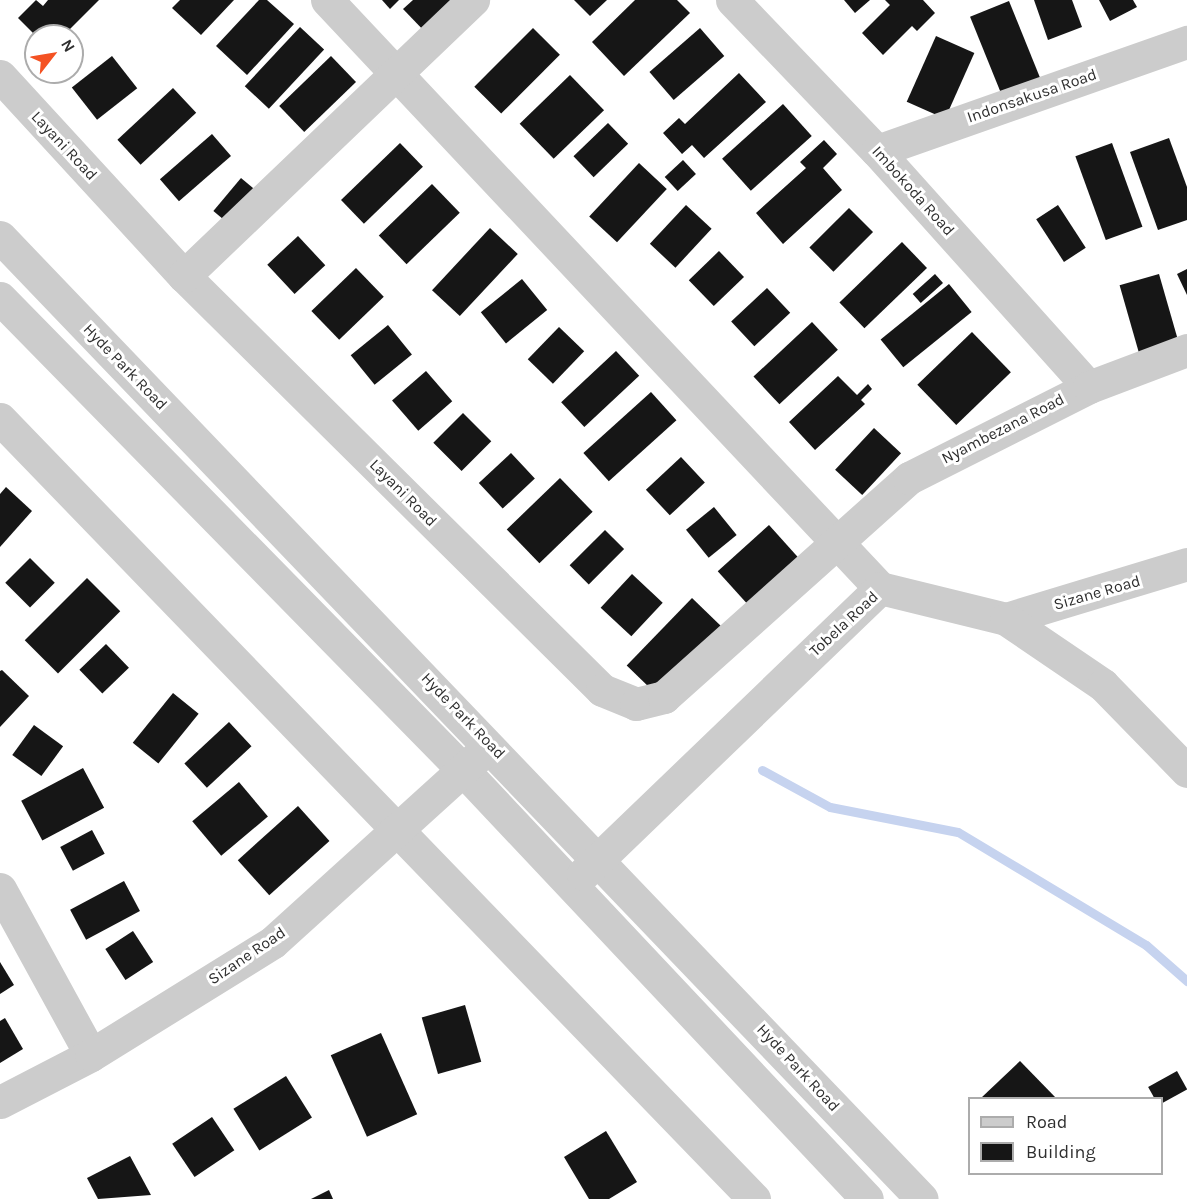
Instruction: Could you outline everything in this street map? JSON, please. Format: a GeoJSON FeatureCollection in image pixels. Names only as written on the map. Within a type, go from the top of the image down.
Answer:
{"type":"FeatureCollection","features":[{"type":"Feature","properties":{"kind":"street"},"geometry":{"type":"LineString","coordinates":[[327,0],[837,539],[880,588]]}},
{"type":"Feature","properties":{"kind":"street"},"geometry":{"type":"LineString","coordinates":[[184,276],[473,0]]}},
{"type":"Feature","properties":{"kind":"street","name":"Imbokoda Road"},"geometry":{"type":"LineString","coordinates":[[732,0],[877,151],[1089,387]]}},
{"type":"Feature","properties":{"kind":"street","name":"Indonsakusa Road"},"geometry":{"type":"LineString","coordinates":[[877,151],[1187,42]]}},
{"type":"Feature","properties":{"kind":"street","name":"Layani Road"},"geometry":{"type":"LineString","coordinates":[[0,76],[184,276],[602,690],[620,700],[636,704],[664,697],[837,539]]}},
{"type":"Feature","properties":{"kind":"street","name":"Hyde Park Road"},"geometry":{"type":"LineString","coordinates":[[0,237],[490,744],[922,1199]]}},
{"type":"Feature","properties":{"kind":"street"},"geometry":{"type":"LineString","coordinates":[[0,298],[463,770],[569,888],[867,1199]]}},
{"type":"Feature","properties":{"kind":"street","name":"Nyambezana Road"},"geometry":{"type":"LineString","coordinates":[[837,539],[909,478],[1089,387],[1187,350]]}},
{"type":"Feature","properties":{"kind":"street"},"geometry":{"type":"LineString","coordinates":[[0,419],[400,828],[738,1195]]}},
{"type":"Feature","properties":{"kind":"street","name":"Sizane Road"},"geometry":{"type":"LineString","coordinates":[[1006,619],[1187,564]]}},
{"type":"Feature","properties":{"kind":"street","name":"Tobela Road"},"geometry":{"type":"LineString","coordinates":[[569,888],[880,588],[1006,619],[1103,685],[1187,771]]}},
{"type":"Feature","properties":{"kind":"street","name":"Sizane Road"},"geometry":{"type":"LineString","coordinates":[[0,1102],[91,1054],[273,942],[490,744]]}},
{"type":"Feature","properties":{"kind":"street"},"geometry":{"type":"LineString","coordinates":[[0,889],[91,1054]]}},
{"type":"Feature","properties":{"kind":"building"},"geometry":{"type":"Polygon","coordinates":[[[36,0],[43,6],[48,0],[99,0],[75,24],[24,24],[18,18],[36,0]]]}},
{"type":"Feature","properties":{"kind":"building"},"geometry":{"type":"Polygon","coordinates":[[[180,0],[234,0],[201,35],[172,8],[180,0]]]}},
{"type":"Feature","properties":{"kind":"building"},"geometry":{"type":"Polygon","coordinates":[[[259,0],[267,0],[294,24],[247,75],[216,46],[259,0]]]}},
{"type":"Feature","properties":{"kind":"building"},"geometry":{"type":"Polygon","coordinates":[[[382,0],[399,0],[390,9],[382,0]]]}},
{"type":"Feature","properties":{"kind":"building"},"geometry":{"type":"Polygon","coordinates":[[[413,0],[466,0],[428,35],[403,9],[413,0]]]}},
{"type":"Feature","properties":{"kind":"building"},"geometry":{"type":"Polygon","coordinates":[[[574,0],[607,0],[590,16],[574,0]]]}},
{"type":"Feature","properties":{"kind":"building"},"geometry":{"type":"Polygon","coordinates":[[[635,0],[677,0],[690,13],[624,76],[592,42],[635,0]]]}},
{"type":"Feature","properties":{"kind":"building"},"geometry":{"type":"Polygon","coordinates":[[[844,0],[870,0],[855,13],[844,0]]]}},
{"type":"Feature","properties":{"kind":"building"},"geometry":{"type":"Polygon","coordinates":[[[885,0],[923,0],[935,13],[917,31],[912,26],[883,55],[862,33],[890,5],[885,0]]]}},
{"type":"Feature","properties":{"kind":"building"},"geometry":{"type":"Polygon","coordinates":[[[1034,0],[1072,0],[1082,27],[1048,40],[1034,0]]]}},
{"type":"Feature","properties":{"kind":"building"},"geometry":{"type":"Polygon","coordinates":[[[1099,0],[1133,0],[1137,7],[1110,21],[1099,0]]]}},
{"type":"Feature","properties":{"kind":"building"},"geometry":{"type":"Polygon","coordinates":[[[1009,1],[1042,83],[1003,98],[970,17],[1009,1]]]}},
{"type":"Feature","properties":{"kind":"building"},"geometry":{"type":"Polygon","coordinates":[[[300,27],[324,50],[269,109],[245,86],[300,27]]]}},
{"type":"Feature","properties":{"kind":"building"},"geometry":{"type":"Polygon","coordinates":[[[533,28],[560,55],[501,114],[474,87],[533,28]]]}},
{"type":"Feature","properties":{"kind":"building"},"geometry":{"type":"Polygon","coordinates":[[[700,28],[724,56],[674,100],[649,72],[700,28]]]}},
{"type":"Feature","properties":{"kind":"building"},"geometry":{"type":"Polygon","coordinates":[[[936,36],[974,53],[945,119],[907,102],[936,36]]]}},
{"type":"Feature","properties":{"kind":"building"},"geometry":{"type":"Polygon","coordinates":[[[112,56],[137,88],[97,120],[72,87],[76,84],[84,84],[84,78],[112,56]]]}},
{"type":"Feature","properties":{"kind":"building"},"geometry":{"type":"Polygon","coordinates":[[[331,56],[356,82],[304,132],[279,106],[331,56]]]}},
{"type":"Feature","properties":{"kind":"building"},"geometry":{"type":"Polygon","coordinates":[[[739,73],[766,102],[704,158],[692,145],[682,154],[663,133],[679,118],[685,124],[739,73]]]}},
{"type":"Feature","properties":{"kind":"building"},"geometry":{"type":"Polygon","coordinates":[[[570,75],[604,110],[554,159],[520,124],[570,75]]]}},
{"type":"Feature","properties":{"kind":"building"},"geometry":{"type":"Polygon","coordinates":[[[173,88],[196,113],[141,165],[117,140],[173,88]]]}},
{"type":"Feature","properties":{"kind":"building"},"geometry":{"type":"Polygon","coordinates":[[[783,104],[812,136],[751,191],[722,159],[783,104]]]}},
{"type":"Feature","properties":{"kind":"building"},"geometry":{"type":"Polygon","coordinates":[[[608,123],[628,144],[594,177],[573,156],[608,123]]]}},
{"type":"Feature","properties":{"kind":"building"},"geometry":{"type":"Polygon","coordinates":[[[212,134],[231,156],[179,201],[160,179],[212,134]]]}},
{"type":"Feature","properties":{"kind":"building"},"geometry":{"type":"Polygon","coordinates":[[[1169,138],[1187,187],[1187,220],[1158,230],[1130,152],[1169,138]]]}},
{"type":"Feature","properties":{"kind":"building"},"geometry":{"type":"Polygon","coordinates":[[[824,140],[837,154],[823,168],[842,190],[783,244],[756,213],[806,168],[800,162],[824,140]]]}},
{"type":"Feature","properties":{"kind":"building"},"geometry":{"type":"Polygon","coordinates":[[[400,143],[423,167],[364,224],[341,200],[400,143]]]}},
{"type":"Feature","properties":{"kind":"building"},"geometry":{"type":"Polygon","coordinates":[[[1112,143],[1142,227],[1106,240],[1075,156],[1112,143]]]}},
{"type":"Feature","properties":{"kind":"building"},"geometry":{"type":"Polygon","coordinates":[[[683,160],[696,174],[678,191],[665,177],[683,160]]]}},
{"type":"Feature","properties":{"kind":"building"},"geometry":{"type":"Polygon","coordinates":[[[639,163],[667,189],[617,242],[589,216],[639,163]]]}},
{"type":"Feature","properties":{"kind":"building"},"geometry":{"type":"Polygon","coordinates":[[[241,178],[260,194],[233,227],[213,211],[241,178]]]}},
{"type":"Feature","properties":{"kind":"building"},"geometry":{"type":"Polygon","coordinates":[[[432,184],[460,213],[407,264],[379,235],[432,184]]]}},
{"type":"Feature","properties":{"kind":"building"},"geometry":{"type":"Polygon","coordinates":[[[686,205],[712,229],[675,268],[650,244],[686,205]]]}},
{"type":"Feature","properties":{"kind":"building"},"geometry":{"type":"Polygon","coordinates":[[[1058,205],[1086,248],[1064,262],[1036,219],[1058,205]]]}},
{"type":"Feature","properties":{"kind":"building"},"geometry":{"type":"Polygon","coordinates":[[[849,208],[873,232],[833,272],[809,248],[849,208]]]}},
{"type":"Feature","properties":{"kind":"building"},"geometry":{"type":"Polygon","coordinates":[[[490,228],[518,254],[460,316],[432,290],[490,228]]]}},
{"type":"Feature","properties":{"kind":"building"},"geometry":{"type":"Polygon","coordinates":[[[298,236],[325,265],[295,294],[267,265],[298,236]]]}},
{"type":"Feature","properties":{"kind":"building"},"geometry":{"type":"Polygon","coordinates":[[[902,242],[927,268],[864,328],[839,302],[902,242]]]}},
{"type":"Feature","properties":{"kind":"building"},"geometry":{"type":"Polygon","coordinates":[[[719,251],[744,277],[714,306],[689,280],[719,251]]]}},
{"type":"Feature","properties":{"kind":"building"},"geometry":{"type":"Polygon","coordinates":[[[356,268],[384,297],[339,340],[311,311],[356,268]]]}},
{"type":"Feature","properties":{"kind":"building"},"geometry":{"type":"Polygon","coordinates":[[[1187,269],[1187,295],[1177,274],[1187,269]]]}},
{"type":"Feature","properties":{"kind":"building"},"geometry":{"type":"Polygon","coordinates":[[[935,274],[943,283],[921,303],[913,294],[935,274]]]}},
{"type":"Feature","properties":{"kind":"building"},"geometry":{"type":"Polygon","coordinates":[[[1159,274],[1180,346],[1140,357],[1120,285],[1159,274]]]}},
{"type":"Feature","properties":{"kind":"building"},"geometry":{"type":"Polygon","coordinates":[[[522,279],[547,310],[506,343],[481,312],[522,279]]]}},
{"type":"Feature","properties":{"kind":"building"},"geometry":{"type":"Polygon","coordinates":[[[949,284],[972,312],[903,367],[881,339],[949,284]]]}},
{"type":"Feature","properties":{"kind":"building"},"geometry":{"type":"Polygon","coordinates":[[[767,288],[790,313],[754,346],[731,321],[767,288]]]}},
{"type":"Feature","properties":{"kind":"building"},"geometry":{"type":"Polygon","coordinates":[[[812,322],[838,350],[779,404],[753,377],[812,322]]]}},
{"type":"Feature","properties":{"kind":"building"},"geometry":{"type":"Polygon","coordinates":[[[388,325],[412,355],[375,385],[351,355],[388,325]]]}},
{"type":"Feature","properties":{"kind":"building"},"geometry":{"type":"Polygon","coordinates":[[[559,327],[584,351],[553,384],[528,359],[559,327]]]}},
{"type":"Feature","properties":{"kind":"building"},"geometry":{"type":"Polygon","coordinates":[[[972,332],[1011,372],[956,425],[917,385],[972,332]]]}},
{"type":"Feature","properties":{"kind":"building"},"geometry":{"type":"Polygon","coordinates":[[[616,351],[639,376],[584,427],[561,402],[616,351]]]}},
{"type":"Feature","properties":{"kind":"building"},"geometry":{"type":"Polygon","coordinates":[[[426,371],[452,401],[418,431],[392,401],[426,371]]]}},
{"type":"Feature","properties":{"kind":"building"},"geometry":{"type":"Polygon","coordinates":[[[838,376],[857,395],[868,384],[872,389],[861,400],[865,404],[815,450],[789,422],[838,376]]]}},
{"type":"Feature","properties":{"kind":"building"},"geometry":{"type":"Polygon","coordinates":[[[651,392],[676,420],[609,481],[583,453],[651,392]]]}},
{"type":"Feature","properties":{"kind":"building"},"geometry":{"type":"Polygon","coordinates":[[[463,413],[491,441],[462,471],[433,443],[463,413]]]}},
{"type":"Feature","properties":{"kind":"building"},"geometry":{"type":"Polygon","coordinates":[[[874,428],[901,453],[862,495],[835,470],[874,428]]]}},
{"type":"Feature","properties":{"kind":"building"},"geometry":{"type":"Polygon","coordinates":[[[511,453],[535,479],[503,509],[479,483],[511,453]]]}},
{"type":"Feature","properties":{"kind":"building"},"geometry":{"type":"Polygon","coordinates":[[[681,457],[705,483],[670,515],[646,490],[681,457]]]}},
{"type":"Feature","properties":{"kind":"building"},"geometry":{"type":"Polygon","coordinates":[[[560,478],[593,512],[539,563],[507,529],[560,478]]]}},
{"type":"Feature","properties":{"kind":"building"},"geometry":{"type":"Polygon","coordinates":[[[6,487],[32,511],[0,547],[0,494],[6,487]]]}},
{"type":"Feature","properties":{"kind":"building"},"geometry":{"type":"Polygon","coordinates":[[[714,507],[737,535],[709,558],[686,530],[714,507]]]}},
{"type":"Feature","properties":{"kind":"building"},"geometry":{"type":"Polygon","coordinates":[[[769,525],[800,560],[749,606],[718,571],[769,525]]]}},
{"type":"Feature","properties":{"kind":"building"},"geometry":{"type":"Polygon","coordinates":[[[605,530],[624,549],[589,584],[570,565],[605,530]]]}},
{"type":"Feature","properties":{"kind":"building"},"geometry":{"type":"Polygon","coordinates":[[[30,558],[55,583],[30,607],[5,583],[30,558]]]}},
{"type":"Feature","properties":{"kind":"building"},"geometry":{"type":"Polygon","coordinates":[[[632,574],[663,603],[631,636],[601,608],[632,574]]]}},
{"type":"Feature","properties":{"kind":"building"},"geometry":{"type":"Polygon","coordinates":[[[87,578],[120,611],[58,673],[25,640],[87,578]]]}},
{"type":"Feature","properties":{"kind":"building"},"geometry":{"type":"Polygon","coordinates":[[[692,598],[725,630],[660,698],[627,666],[692,598]]]}},
{"type":"Feature","properties":{"kind":"building"},"geometry":{"type":"Polygon","coordinates":[[[106,644],[129,668],[102,693],[79,670],[106,644]]]}},
{"type":"Feature","properties":{"kind":"building"},"geometry":{"type":"Polygon","coordinates":[[[2,670],[29,696],[0,727],[0,671],[2,670]]]}},
{"type":"Feature","properties":{"kind":"building"},"geometry":{"type":"Polygon","coordinates":[[[173,693],[199,714],[158,764],[133,743],[173,693]]]}},
{"type":"Feature","properties":{"kind":"building"},"geometry":{"type":"Polygon","coordinates":[[[229,722],[252,746],[207,788],[184,764],[229,722]]]}},
{"type":"Feature","properties":{"kind":"building"},"geometry":{"type":"Polygon","coordinates":[[[34,725],[63,746],[41,776],[12,755],[34,725]]]}},
{"type":"Feature","properties":{"kind":"building"},"geometry":{"type":"Polygon","coordinates":[[[83,768],[104,808],[42,841],[21,801],[83,768]]]}},
{"type":"Feature","properties":{"kind":"building"},"geometry":{"type":"Polygon","coordinates":[[[239,782],[268,816],[221,856],[192,821],[239,782]]]}},
{"type":"Feature","properties":{"kind":"building"},"geometry":{"type":"Polygon","coordinates":[[[298,806],[329,841],[269,895],[238,860],[298,806]]]}},
{"type":"Feature","properties":{"kind":"building"},"geometry":{"type":"Polygon","coordinates":[[[92,830],[105,854],[73,871],[60,847],[92,830]]]}},
{"type":"Feature","properties":{"kind":"building"},"geometry":{"type":"Polygon","coordinates":[[[124,881],[140,911],[86,940],[70,910],[124,881]]]}},
{"type":"Feature","properties":{"kind":"building"},"geometry":{"type":"Polygon","coordinates":[[[133,931],[153,962],[125,980],[105,949],[133,931]]]}},
{"type":"Feature","properties":{"kind":"building"},"geometry":{"type":"Polygon","coordinates":[[[0,962],[14,985],[0,994],[0,962]]]}},
{"type":"Feature","properties":{"kind":"building"},"geometry":{"type":"Polygon","coordinates":[[[465,1005],[481,1062],[438,1074],[422,1017],[465,1005]]]}},
{"type":"Feature","properties":{"kind":"building"},"geometry":{"type":"Polygon","coordinates":[[[5,1018],[23,1049],[0,1063],[0,1021],[5,1018]]]}},
{"type":"Feature","properties":{"kind":"building"},"geometry":{"type":"Polygon","coordinates":[[[381,1033],[417,1114],[367,1137],[331,1055],[381,1033]]]}},
{"type":"Feature","properties":{"kind":"building"},"geometry":{"type":"Polygon","coordinates":[[[1020,1061],[1055,1097],[982,1097],[1020,1061]]]}},
{"type":"Feature","properties":{"kind":"building"},"geometry":{"type":"Polygon","coordinates":[[[1177,1071],[1187,1089],[1163,1103],[1163,1097],[1154,1097],[1148,1087],[1177,1071]]]}},
{"type":"Feature","properties":{"kind":"building"},"geometry":{"type":"Polygon","coordinates":[[[286,1076],[312,1118],[259,1150],[233,1109],[286,1076]]]}},
{"type":"Feature","properties":{"kind":"building"},"geometry":{"type":"Polygon","coordinates":[[[212,1117],[234,1150],[195,1177],[172,1144],[212,1117]]]}},
{"type":"Feature","properties":{"kind":"building"},"geometry":{"type":"Polygon","coordinates":[[[606,1131],[637,1182],[609,1199],[589,1199],[564,1157],[606,1131]]]}},
{"type":"Feature","properties":{"kind":"building"},"geometry":{"type":"Polygon","coordinates":[[[130,1156],[151,1195],[98,1199],[87,1178],[130,1156]]]}},
{"type":"Feature","properties":{"kind":"building"},"geometry":{"type":"Polygon","coordinates":[[[329,1190],[333,1199],[311,1199],[329,1190]]]}},
{"type":"Feature","properties":{"kind":"waterway"},"geometry":{"type":"LineString","coordinates":[[762,770],[830,807],[958,832],[1146,945],[1187,981]]}}]}
